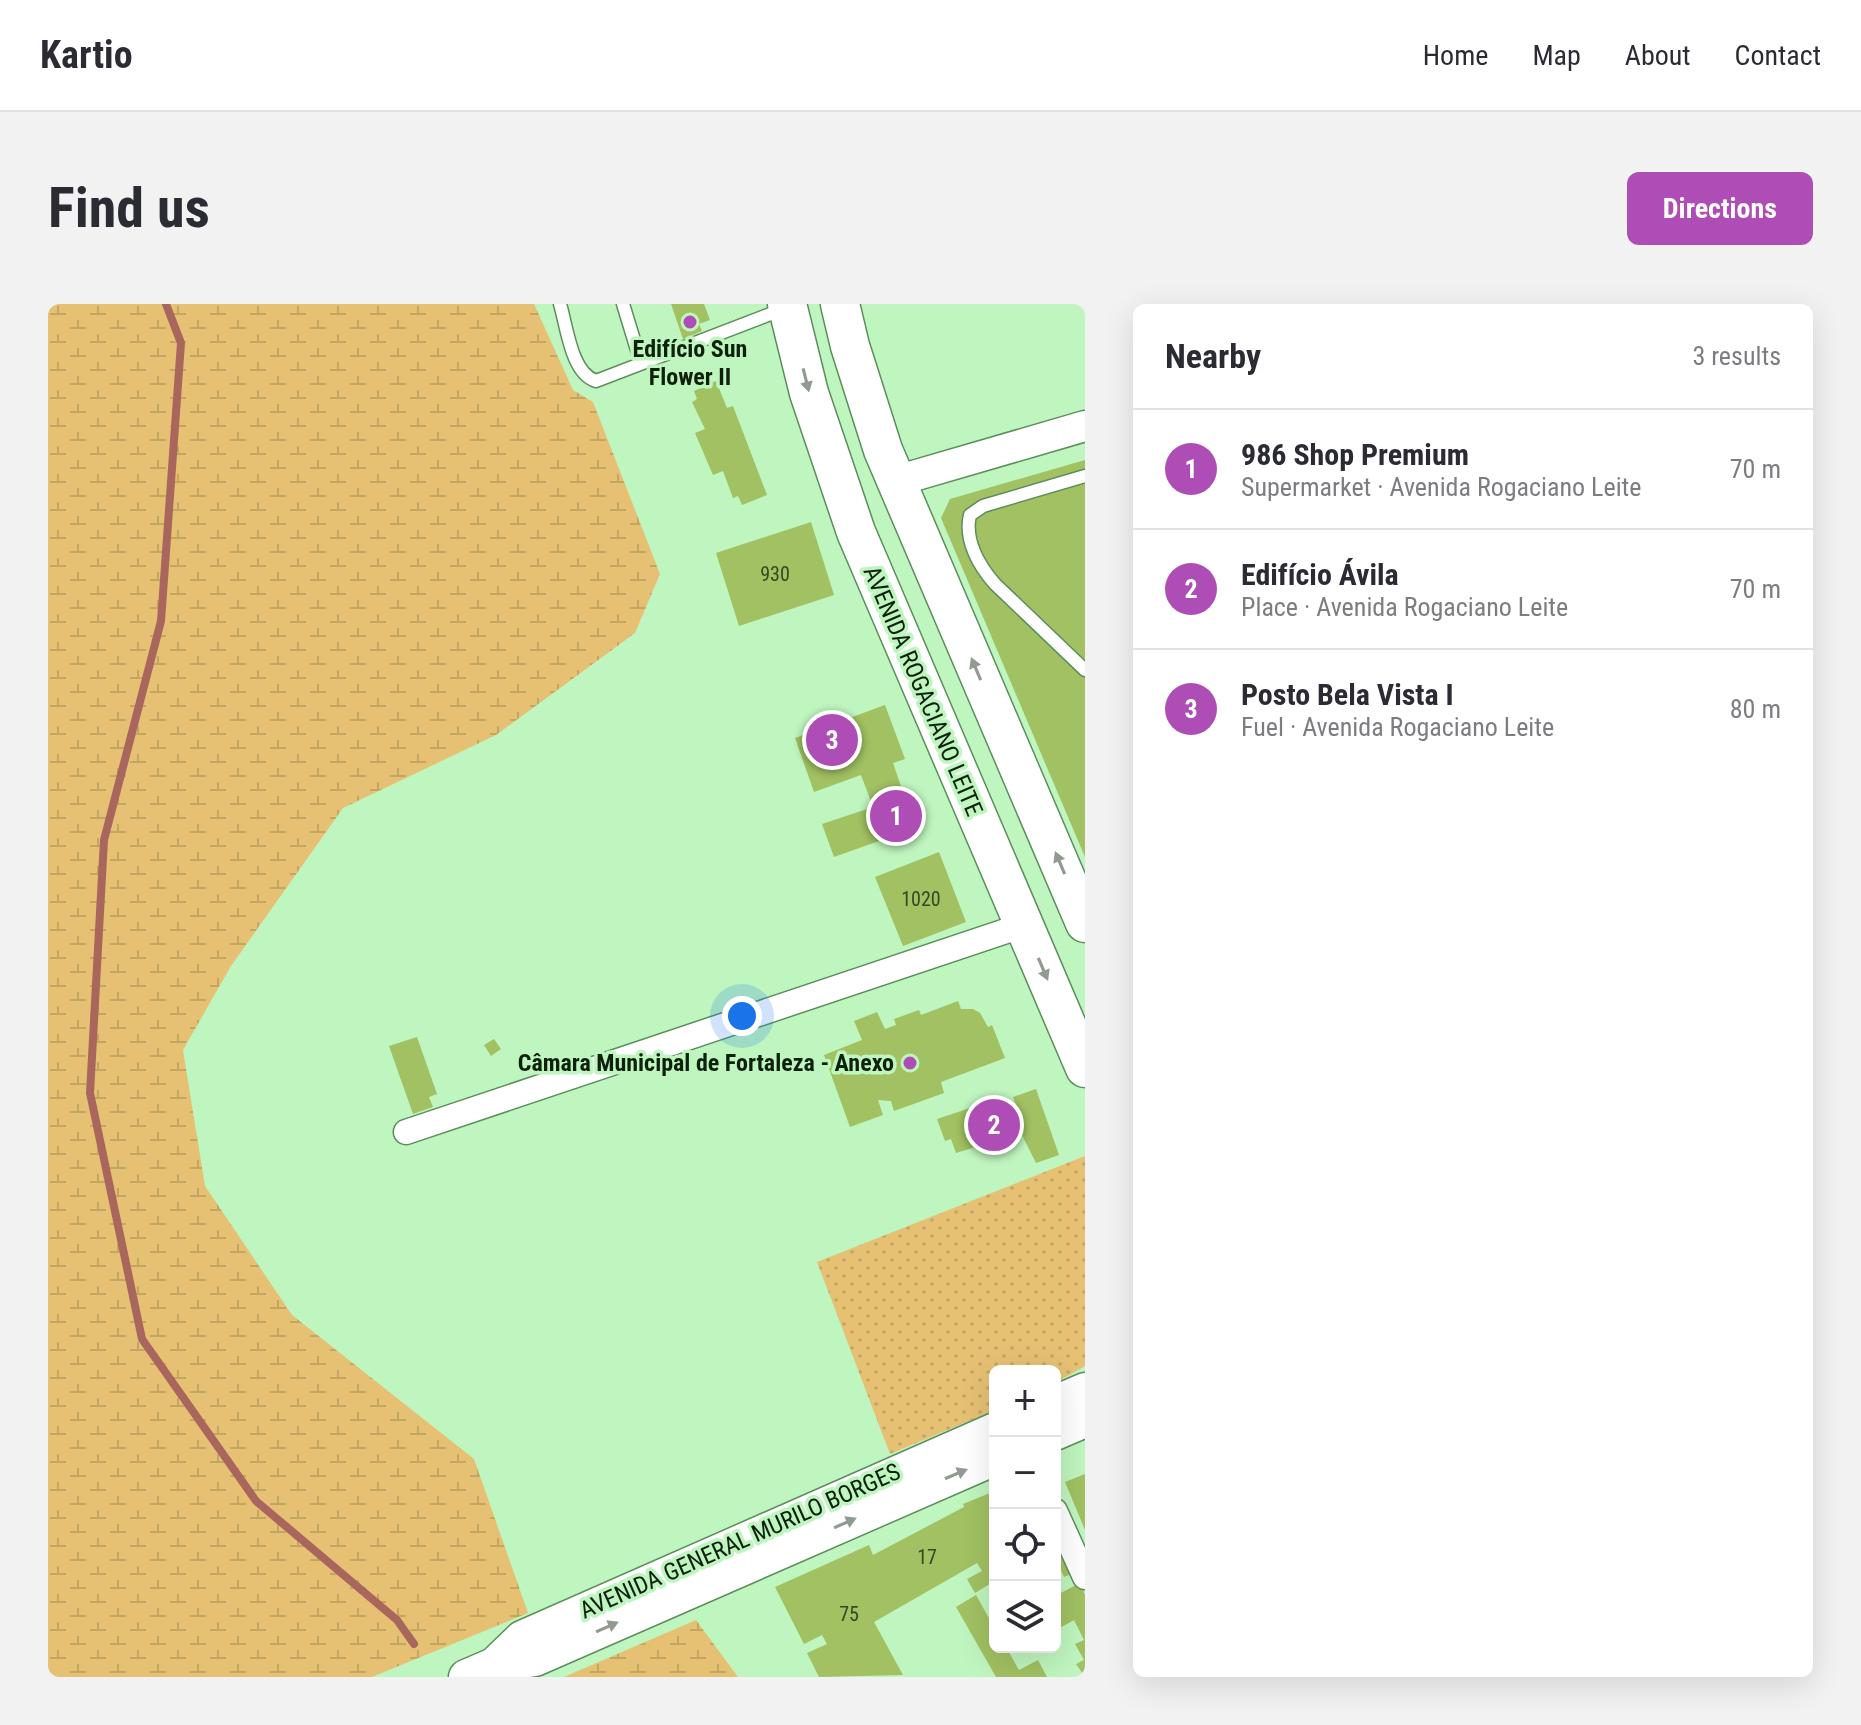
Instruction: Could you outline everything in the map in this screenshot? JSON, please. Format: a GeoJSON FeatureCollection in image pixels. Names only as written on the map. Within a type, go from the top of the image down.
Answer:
{"type":"FeatureCollection","features":[{"type":"Feature","properties":{"kind":"main road"},"geometry":{"type":"LineString","coordinates":[[840,304],[871,418],[896,481],[1006,741],[1084,915]]}},
{"type":"Feature","properties":{"kind":"main road","name":"AVENIDA ROGACIANO LEITE"},"geometry":{"type":"LineString","coordinates":[[787,306],[809,393],[856,532],[1085,1068]]}},
{"type":"Feature","properties":{"kind":"main road"},"geometry":{"type":"LineString","coordinates":[[955,765],[980,775],[994,773],[1004,760],[1006,741]]}},
{"type":"Feature","properties":{"kind":"main road"},"geometry":{"type":"LineString","coordinates":[[1061,1400],[1085,1390]]}},
{"type":"Feature","properties":{"kind":"main road"},"geometry":{"type":"LineString","coordinates":[[1061,1430],[1085,1420]]}},
{"type":"Feature","properties":{"kind":"main road","name":"AVENIDA GENERAL MURILO BORGES"},"geometry":{"type":"LineString","coordinates":[[480,1671],[533,1632],[989,1433]]}},
{"type":"Feature","properties":{"kind":"main road","name":"AVENIDA GENERAL MURILO BORGES"},"geometry":{"type":"LineString","coordinates":[[480,1671],[535,1659],[989,1461]]}},
{"type":"Feature","properties":{"kind":"street"},"geometry":{"type":"LineString","coordinates":[[896,481],[1085,426]]}},
{"type":"Feature","properties":{"kind":"street"},"geometry":{"type":"LineString","coordinates":[[406,1132],[1024,925]]}},
{"type":"Feature","properties":{"kind":"street"},"geometry":{"type":"LineString","coordinates":[[1061,1524],[1085,1577]]}},
{"type":"Feature","properties":{"kind":"lane"},"geometry":{"type":"LineString","coordinates":[[560,304],[579,368],[586,378],[596,381],[787,306]]}},
{"type":"Feature","properties":{"kind":"lane"},"geometry":{"type":"LineString","coordinates":[[623,304],[641,363]]}},
{"type":"Feature","properties":{"kind":"lane"},"geometry":{"type":"LineString","coordinates":[[1085,476],[983,506],[970,515],[968,532],[983,570],[1085,670]]}},
{"type":"Feature","properties":{"kind":"green space"},"geometry":{"type":"Polygon","coordinates":[[[48,304],[534,304],[573,390],[593,402],[660,574],[635,633],[496,735],[343,808],[231,966],[183,1050],[205,1186],[292,1315],[474,1459],[528,1613],[372,1677],[48,1677],[48,304]]]}},
{"type":"Feature","properties":{"kind":"green space"},"geometry":{"type":"Polygon","coordinates":[[[1085,1156],[1085,1366],[1061,1380],[1061,1365],[989,1365],[989,1413],[890,1454],[817,1262],[1085,1156]]]}},
{"type":"Feature","properties":{"kind":"green space"},"geometry":{"type":"Polygon","coordinates":[[[696,1620],[738,1677],[564,1677],[696,1620]]]}},
{"type":"Feature","properties":{"kind":"building","name":"Edifício Sun Flower II"},"geometry":{"type":"Polygon","coordinates":[[[671,304],[704,304],[710,320],[699,324],[702,331],[683,339],[671,304]]]}},
{"type":"Feature","properties":{"kind":"building"},"geometry":{"type":"Polygon","coordinates":[[[716,381],[727,408],[733,406],[767,495],[742,505],[738,496],[733,498],[723,471],[713,475],[695,433],[705,429],[692,402],[697,399],[694,391],[716,381]]]}},
{"type":"Feature","properties":{"kind":"building"},"geometry":{"type":"Polygon","coordinates":[[[1085,460],[1085,857],[941,518],[950,499],[1085,460]]]}},
{"type":"Feature","properties":{"kind":"building"},"geometry":{"type":"Polygon","coordinates":[[[811,522],[834,595],[739,626],[716,553],[811,522]]]}},
{"type":"Feature","properties":{"kind":"building"},"geometry":{"type":"Polygon","coordinates":[[[885,705],[905,759],[893,763],[904,795],[910,793],[921,826],[834,857],[822,824],[873,807],[861,775],[814,792],[795,738],[885,705]]]}},
{"type":"Feature","properties":{"kind":"building"},"geometry":{"type":"Polygon","coordinates":[[[939,852],[966,922],[903,946],[875,877],[939,852]]]}},
{"type":"Feature","properties":{"kind":"building","name":"Câmara Municipal de Fortaleza - Anexo"},"geometry":{"type":"Polygon","coordinates":[[[958,1001],[961,1009],[973,1009],[980,1013],[988,1027],[992,1025],[1005,1058],[941,1082],[944,1093],[894,1111],[891,1101],[878,1100],[883,1115],[850,1127],[824,1055],[862,1040],[854,1021],[877,1012],[885,1029],[896,1025],[894,1019],[919,1010],[921,1015],[958,1001]]]}},
{"type":"Feature","properties":{"kind":"building"},"geometry":{"type":"Polygon","coordinates":[[[417,1037],[437,1094],[429,1097],[433,1107],[413,1114],[389,1046],[417,1037]]]}},
{"type":"Feature","properties":{"kind":"building"},"geometry":{"type":"Polygon","coordinates":[[[494,1039],[501,1049],[491,1056],[484,1045],[494,1039]]]}},
{"type":"Feature","properties":{"kind":"building"},"geometry":{"type":"Polygon","coordinates":[[[1036,1089],[1059,1155],[1036,1163],[1022,1135],[1002,1142],[999,1132],[977,1139],[979,1146],[956,1153],[951,1139],[945,1141],[937,1119],[1003,1097],[1009,1113],[1018,1110],[1013,1097],[1036,1089]]]}},
{"type":"Feature","properties":{"kind":"building"},"geometry":{"type":"Polygon","coordinates":[[[1085,1474],[1085,1530],[1065,1482],[1085,1474]]]}},
{"type":"Feature","properties":{"kind":"building"},"geometry":{"type":"Polygon","coordinates":[[[989,1493],[989,1585],[975,1593],[967,1579],[982,1571],[977,1563],[874,1622],[903,1675],[819,1677],[807,1653],[827,1644],[822,1635],[804,1644],[775,1587],[869,1545],[873,1555],[964,1507],[963,1504],[989,1493]]]}},
{"type":"Feature","properties":{"kind":"building"},"geometry":{"type":"Polygon","coordinates":[[[1067,1544],[1076,1572],[1064,1577],[1061,1570],[1061,1546],[1067,1544]]]}},
{"type":"Feature","properties":{"kind":"building"},"geometry":{"type":"Polygon","coordinates":[[[1080,1583],[1085,1595],[1085,1677],[1076,1664],[1084,1660],[1075,1644],[1084,1640],[1074,1620],[1061,1627],[1061,1593],[1080,1583]]]}},
{"type":"Feature","properties":{"kind":"building"},"geometry":{"type":"Polygon","coordinates":[[[976,1595],[989,1618],[989,1653],[1009,1653],[1019,1670],[1038,1660],[1047,1677],[996,1677],[956,1607],[976,1595]]]}},
{"type":"Feature","properties":{"kind":"waterway"},"geometry":{"type":"LineString","coordinates":[[166,304],[181,343],[161,621],[104,840],[90,1093],[142,1339],[256,1501],[397,1620],[414,1644]]}},
{"type":"Feature","properties":{"kind":"place","name":"Edifício Sun Flower II"},"geometry":{"type":"Point","coordinates":[690,322]}},
{"type":"Feature","properties":{"kind":"place","name":"Posto Bela Vista I"},"geometry":{"type":"Point","coordinates":[832,740]}},
{"type":"Feature","properties":{"kind":"place","name":"986 Shop Premium"},"geometry":{"type":"Point","coordinates":[896,816]}},
{"type":"Feature","properties":{"kind":"place","name":"Câmara Municipal de Fortaleza - Anexo"},"geometry":{"type":"Point","coordinates":[910,1063]}},
{"type":"Feature","properties":{"kind":"place","name":"Edifício Ávila"},"geometry":{"type":"Point","coordinates":[994,1125]}}]}
